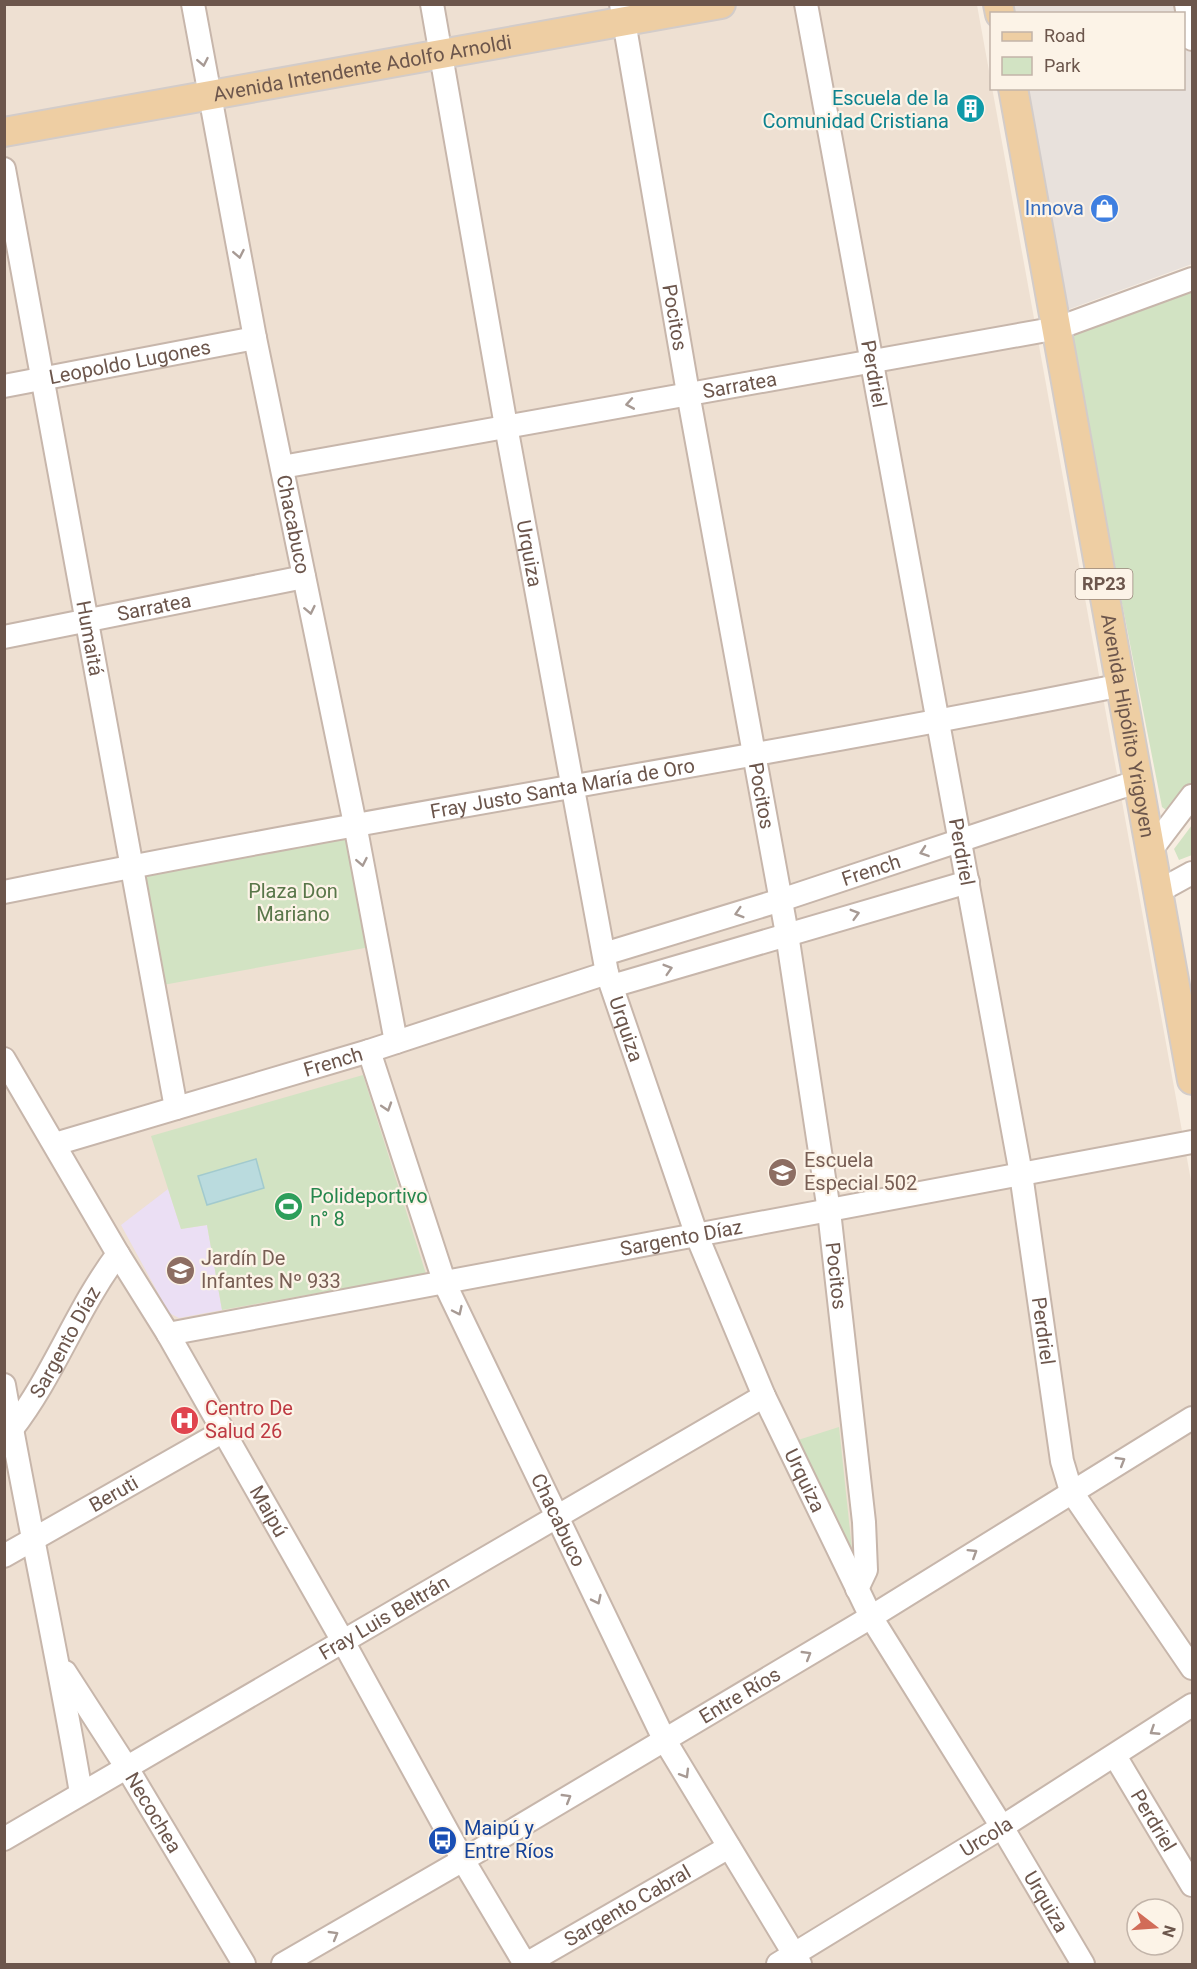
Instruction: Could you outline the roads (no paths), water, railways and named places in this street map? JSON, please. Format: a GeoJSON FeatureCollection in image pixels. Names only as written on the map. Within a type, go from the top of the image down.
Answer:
{"type":"FeatureCollection","features":[{"type":"Feature","properties":{"kind":"main road","name":"Avenida Intendente Adolfo Arnoldi"},"geometry":{"type":"LineString","coordinates":[[4,132],[441,54],[623,13],[721,4]]}},
{"type":"Feature","properties":{"kind":"main road","name":"Avenida Hipólito Yrigoyen"},"geometry":{"type":"LineString","coordinates":[[1013,90],[1192,1080]]}},
{"type":"Feature","properties":{"kind":"street","name":"Chacabuco"},"geometry":{"type":"LineString","coordinates":[[193,4],[255,338],[355,824],[396,1042]]}},
{"type":"Feature","properties":{"kind":"street","name":"Urquiza"},"geometry":{"type":"LineString","coordinates":[[432,4],[506,426],[608,971],[696,1236],[764,1396],[871,1617],[1002,1827],[1083,1965]]}},
{"type":"Feature","properties":{"kind":"street","name":"Perdriel"},"geometry":{"type":"LineString","coordinates":[[806,4],[1021,1174],[1062,1461],[1071,1491],[1192,1668]]}},
{"type":"Feature","properties":{"kind":"street"},"geometry":{"type":"LineString","coordinates":[[1186,4],[1192,39]]}},
{"type":"Feature","properties":{"kind":"street","name":"Pocitos"},"geometry":{"type":"LineString","coordinates":[[623,13],[688,393],[787,934],[829,1211],[864,1522],[866,1570],[857,1589]]}},
{"type":"Feature","properties":{"kind":"street","name":"Humaitá"},"geometry":{"type":"LineString","coordinates":[[4,169],[176,1108]]}},
{"type":"Feature","properties":{"kind":"street","name":"Sarratea"},"geometry":{"type":"LineString","coordinates":[[282,466],[1058,328],[1192,279]]}},
{"type":"Feature","properties":{"kind":"street","name":"Leopoldo Lugones"},"geometry":{"type":"LineString","coordinates":[[4,386],[255,338]]}},
{"type":"Feature","properties":{"kind":"street","name":"Sarratea"},"geometry":{"type":"LineString","coordinates":[[4,637],[304,578]]}},
{"type":"Feature","properties":{"kind":"street","name":"Fray Justo Santa María de Oro"},"geometry":{"type":"LineString","coordinates":[[4,892],[355,824],[753,752],[939,722],[1122,685]]}},
{"type":"Feature","properties":{"kind":"street","name":"French"},"geometry":{"type":"LineString","coordinates":[[55,1144],[369,1051],[608,971],[781,900],[962,847],[1140,789]]}},
{"type":"Feature","properties":{"kind":"street"},"geometry":{"type":"LineString","coordinates":[[1151,850],[1192,796]]}},
{"type":"Feature","properties":{"kind":"street"},"geometry":{"type":"LineString","coordinates":[[1159,891],[1192,873]]}},
{"type":"Feature","properties":{"kind":"street","name":"French"},"geometry":{"type":"LineString","coordinates":[[608,971],[787,934],[968,882]]}},
{"type":"Feature","properties":{"kind":"street","name":"Chacabuco"},"geometry":{"type":"LineString","coordinates":[[369,1051],[445,1284],[664,1739],[729,1847],[791,1961]]}},
{"type":"Feature","properties":{"kind":"street","name":"Maipú"},"geometry":{"type":"LineString","coordinates":[[4,1059],[118,1254],[168,1334],[344,1643],[463,1860],[526,1965]]}},
{"type":"Feature","properties":{"kind":"street","name":"Sargento Díaz"},"geometry":{"type":"LineString","coordinates":[[168,1334],[445,1284],[1192,1142]]}},
{"type":"Feature","properties":{"kind":"street","name":"Sargento Díaz"},"geometry":{"type":"LineString","coordinates":[[12,1429],[33,1402],[101,1276],[118,1254]]}},
{"type":"Feature","properties":{"kind":"street","name":"Necochea"},"geometry":{"type":"LineString","coordinates":[[4,1385],[59,1663],[81,1793]]}},
{"type":"Feature","properties":{"kind":"street","name":"Fray Luis Beltrán"},"geometry":{"type":"LineString","coordinates":[[4,1839],[344,1643],[764,1396]]}},
{"type":"Feature","properties":{"kind":"street","name":"Entre Ríos"},"geometry":{"type":"LineString","coordinates":[[283,1965],[871,1617],[1192,1418]]}},
{"type":"Feature","properties":{"kind":"street","name":"Beruti"},"geometry":{"type":"LineString","coordinates":[[4,1556],[222,1432]]}},
{"type":"Feature","properties":{"kind":"street","name":"Necochea"},"geometry":{"type":"LineString","coordinates":[[59,1663],[127,1768],[244,1965]]}},
{"type":"Feature","properties":{"kind":"street","name":"Urcola"},"geometry":{"type":"LineString","coordinates":[[791,1961],[1192,1706]]}},
{"type":"Feature","properties":{"kind":"street","name":"Perdriel"},"geometry":{"type":"LineString","coordinates":[[1114,1756],[1192,1885]]}},
{"type":"Feature","properties":{"kind":"street","name":"Sargento Cabral"},"geometry":{"type":"LineString","coordinates":[[526,1965],[729,1847]]}},
{"type":"Feature","properties":{"kind":"water"},"geometry":{"type":"Polygon","coordinates":[[[256,1159],[264,1188],[207,1205],[198,1176],[256,1159]]]}},
{"type":"Feature","properties":{"kind":"place","name":"Escuela de la Comunidad Cristiana"},"geometry":{"type":"Point","coordinates":[970,109]}},
{"type":"Feature","properties":{"kind":"place","name":"Innova"},"geometry":{"type":"Point","coordinates":[1105,208]}},
{"type":"Feature","properties":{"kind":"place","name":"Escuela Especial 502"},"geometry":{"type":"Point","coordinates":[783,1172]}},
{"type":"Feature","properties":{"kind":"place","name":"Polideportivo n° 8"},"geometry":{"type":"Point","coordinates":[289,1207]}},
{"type":"Feature","properties":{"kind":"place","name":"Jardín De Infantes Nº 933"},"geometry":{"type":"Point","coordinates":[180,1270]}},
{"type":"Feature","properties":{"kind":"place","name":"Centro De Salud 26"},"geometry":{"type":"Point","coordinates":[184,1420]}},
{"type":"Feature","properties":{"kind":"place","name":"Maipú y Entre Ríos"},"geometry":{"type":"Point","coordinates":[443,1840]}},
{"type":"Feature","properties":{"kind":"park label","name":"Plaza Don Mariano"},"geometry":{"type":"Point","coordinates":[293,902]}}]}
